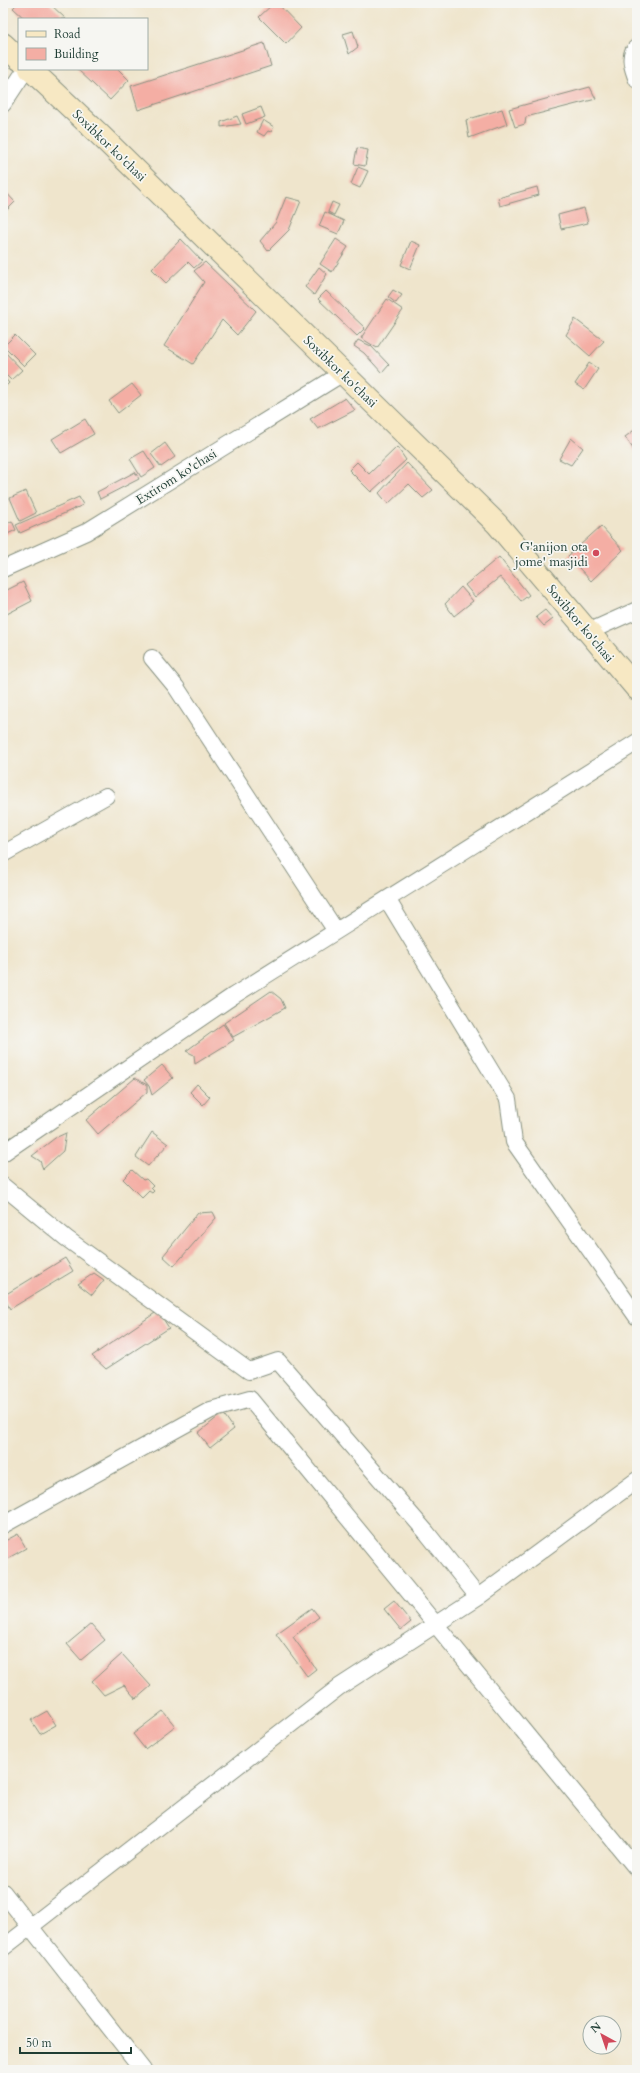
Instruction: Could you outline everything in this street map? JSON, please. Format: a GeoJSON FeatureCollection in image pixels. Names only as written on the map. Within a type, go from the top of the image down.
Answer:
{"type":"FeatureCollection","features":[{"type":"Feature","properties":{"kind":"main road"},"geometry":{"type":"LineString","coordinates":[[3,44],[18,58]]}},
{"type":"Feature","properties":{"kind":"main road","name":"Soxibkor ko'chasi"},"geometry":{"type":"LineString","coordinates":[[31,70],[99,134],[497,524],[637,689]]}},
{"type":"Feature","properties":{"kind":"street"},"geometry":{"type":"LineString","coordinates":[[637,47],[634,48],[632,69],[637,80]]}},
{"type":"Feature","properties":{"kind":"street"},"geometry":{"type":"LineString","coordinates":[[3,104],[25,70]]}},
{"type":"Feature","properties":{"kind":"street","name":"Extirom ko'chasi"},"geometry":{"type":"LineString","coordinates":[[3,569],[86,532],[343,373]]}},
{"type":"Feature","properties":{"kind":"street"},"geometry":{"type":"LineString","coordinates":[[588,632],[637,610]]}},
{"type":"Feature","properties":{"kind":"street"},"geometry":{"type":"LineString","coordinates":[[152,658],[176,687],[336,931]]}},
{"type":"Feature","properties":{"kind":"street"},"geometry":{"type":"LineString","coordinates":[[3,1153],[233,996],[637,742]]}},
{"type":"Feature","properties":{"kind":"street"},"geometry":{"type":"LineString","coordinates":[[3,854],[106,796]]}},
{"type":"Feature","properties":{"kind":"street"},"geometry":{"type":"LineString","coordinates":[[387,899],[508,1099],[514,1142],[637,1317]]}},
{"type":"Feature","properties":{"kind":"street"},"geometry":{"type":"LineString","coordinates":[[3,1186],[66,1238],[248,1371],[278,1361],[427,1533],[478,1597]]}},
{"type":"Feature","properties":{"kind":"street"},"geometry":{"type":"LineString","coordinates":[[3,1525],[211,1410],[250,1399],[637,1869]]}},
{"type":"Feature","properties":{"kind":"street"},"geometry":{"type":"LineString","coordinates":[[3,1948],[339,1687],[478,1597],[637,1480]]}},
{"type":"Feature","properties":{"kind":"street"},"geometry":{"type":"LineString","coordinates":[[3,1892],[143,2070]]}},
{"type":"Feature","properties":{"kind":"building"},"geometry":{"type":"Polygon","coordinates":[[[18,3],[49,3],[65,18],[24,18],[13,8],[18,3]]]}},
{"type":"Feature","properties":{"kind":"building"},"geometry":{"type":"Polygon","coordinates":[[[274,3],[277,3],[301,28],[286,44],[259,17],[274,3]]]}},
{"type":"Feature","properties":{"kind":"building"},"geometry":{"type":"Polygon","coordinates":[[[353,31],[358,47],[349,54],[343,34],[353,31]]]}},
{"type":"Feature","properties":{"kind":"building"},"geometry":{"type":"Polygon","coordinates":[[[264,43],[271,66],[138,110],[131,86],[264,43]]]}},
{"type":"Feature","properties":{"kind":"building"},"geometry":{"type":"Polygon","coordinates":[[[78,70],[119,70],[129,80],[110,100],[78,70]]]}},
{"type":"Feature","properties":{"kind":"building"},"geometry":{"type":"Polygon","coordinates":[[[590,87],[596,99],[526,117],[525,124],[515,127],[509,109],[590,87]]]}},
{"type":"Feature","properties":{"kind":"building"},"geometry":{"type":"Polygon","coordinates":[[[261,107],[265,117],[246,124],[242,114],[261,107]]]}},
{"type":"Feature","properties":{"kind":"building"},"geometry":{"type":"Polygon","coordinates":[[[502,109],[507,124],[469,138],[466,120],[502,109]]]}},
{"type":"Feature","properties":{"kind":"building"},"geometry":{"type":"Polygon","coordinates":[[[237,116],[241,124],[221,127],[221,122],[237,116]]]}},
{"type":"Feature","properties":{"kind":"building"},"geometry":{"type":"Polygon","coordinates":[[[263,120],[274,127],[271,132],[268,131],[264,136],[257,132],[263,120]]]}},
{"type":"Feature","properties":{"kind":"building"},"geometry":{"type":"Polygon","coordinates":[[[357,148],[368,150],[365,166],[354,164],[357,148]]]}},
{"type":"Feature","properties":{"kind":"building"},"geometry":{"type":"Polygon","coordinates":[[[358,167],[368,171],[360,188],[351,184],[358,167]]]}},
{"type":"Feature","properties":{"kind":"building"},"geometry":{"type":"Polygon","coordinates":[[[537,187],[539,195],[500,206],[498,198],[537,187]]]}},
{"type":"Feature","properties":{"kind":"building"},"geometry":{"type":"Polygon","coordinates":[[[3,189],[15,202],[3,214],[3,189]]]}},
{"type":"Feature","properties":{"kind":"building"},"geometry":{"type":"Polygon","coordinates":[[[286,197],[301,201],[289,230],[268,251],[260,241],[276,222],[286,197]]]}},
{"type":"Feature","properties":{"kind":"building"},"geometry":{"type":"Polygon","coordinates":[[[332,202],[339,205],[334,215],[328,212],[332,202]]]}},
{"type":"Feature","properties":{"kind":"building"},"geometry":{"type":"Polygon","coordinates":[[[584,208],[588,223],[561,229],[558,215],[584,208]]]}},
{"type":"Feature","properties":{"kind":"building"},"geometry":{"type":"Polygon","coordinates":[[[325,212],[344,221],[338,234],[319,226],[325,212]]]}},
{"type":"Feature","properties":{"kind":"building"},"geometry":{"type":"Polygon","coordinates":[[[181,239],[202,261],[194,268],[188,262],[166,283],[152,269],[181,239]]]}},
{"type":"Feature","properties":{"kind":"building"},"geometry":{"type":"Polygon","coordinates":[[[336,239],[348,247],[332,272],[320,264],[336,239]]]}},
{"type":"Feature","properties":{"kind":"building"},"geometry":{"type":"Polygon","coordinates":[[[411,241],[420,245],[410,269],[401,265],[411,241]]]}},
{"type":"Feature","properties":{"kind":"building"},"geometry":{"type":"Polygon","coordinates":[[[205,262],[256,311],[237,335],[222,320],[193,364],[164,346],[204,282],[194,271],[205,262]]]}},
{"type":"Feature","properties":{"kind":"building"},"geometry":{"type":"Polygon","coordinates":[[[319,267],[327,274],[314,295],[305,287],[319,267]]]}},
{"type":"Feature","properties":{"kind":"building"},"geometry":{"type":"Polygon","coordinates":[[[393,290],[402,295],[396,303],[388,297],[393,290]]]}},
{"type":"Feature","properties":{"kind":"building"},"geometry":{"type":"Polygon","coordinates":[[[326,291],[365,328],[357,336],[318,299],[326,291]]]}},
{"type":"Feature","properties":{"kind":"building"},"geometry":{"type":"Polygon","coordinates":[[[387,299],[403,310],[377,348],[361,338],[387,299]]]}},
{"type":"Feature","properties":{"kind":"building"},"geometry":{"type":"Polygon","coordinates":[[[575,319],[604,341],[590,356],[566,335],[575,319]]]}},
{"type":"Feature","properties":{"kind":"building"},"geometry":{"type":"Polygon","coordinates":[[[15,335],[35,355],[24,366],[4,346],[15,335]]]}},
{"type":"Feature","properties":{"kind":"building"},"geometry":{"type":"Polygon","coordinates":[[[358,340],[371,346],[389,365],[382,373],[364,353],[354,346],[358,340]]]}},
{"type":"Feature","properties":{"kind":"building"},"geometry":{"type":"Polygon","coordinates":[[[3,350],[22,370],[11,380],[3,372],[3,350]]]}},
{"type":"Feature","properties":{"kind":"building"},"geometry":{"type":"Polygon","coordinates":[[[589,363],[598,369],[584,390],[575,384],[589,363]]]}},
{"type":"Feature","properties":{"kind":"building"},"geometry":{"type":"Polygon","coordinates":[[[3,376],[9,383],[3,389],[3,376]]]}},
{"type":"Feature","properties":{"kind":"building"},"geometry":{"type":"Polygon","coordinates":[[[132,384],[141,395],[118,413],[109,401],[132,384]]]}},
{"type":"Feature","properties":{"kind":"building"},"geometry":{"type":"Polygon","coordinates":[[[345,398],[355,410],[318,429],[310,419],[345,398]]]}},
{"type":"Feature","properties":{"kind":"building"},"geometry":{"type":"Polygon","coordinates":[[[85,419],[94,434],[61,453],[52,439],[85,419]]]}},
{"type":"Feature","properties":{"kind":"building"},"geometry":{"type":"Polygon","coordinates":[[[637,428],[637,452],[636,453],[625,437],[637,428]]]}},
{"type":"Feature","properties":{"kind":"building"},"geometry":{"type":"Polygon","coordinates":[[[571,438],[583,448],[571,465],[559,459],[571,438]]]}},
{"type":"Feature","properties":{"kind":"building"},"geometry":{"type":"Polygon","coordinates":[[[165,443],[175,457],[161,467],[151,454],[165,443]]]}},
{"type":"Feature","properties":{"kind":"building"},"geometry":{"type":"Polygon","coordinates":[[[397,447],[406,460],[371,492],[349,470],[357,462],[369,474],[397,447]]]}},
{"type":"Feature","properties":{"kind":"building"},"geometry":{"type":"Polygon","coordinates":[[[144,451],[155,468],[141,477],[130,459],[144,451]]]}},
{"type":"Feature","properties":{"kind":"building"},"geometry":{"type":"Polygon","coordinates":[[[407,463],[433,490],[423,498],[409,484],[388,504],[379,493],[407,463]]]}},
{"type":"Feature","properties":{"kind":"building"},"geometry":{"type":"Polygon","coordinates":[[[135,472],[139,479],[100,499],[97,492],[135,472]]]}},
{"type":"Feature","properties":{"kind":"building"},"geometry":{"type":"Polygon","coordinates":[[[26,491],[36,513],[20,521],[10,498],[26,491]]]}},
{"type":"Feature","properties":{"kind":"building"},"geometry":{"type":"Polygon","coordinates":[[[79,497],[83,505],[20,533],[16,525],[79,497]]]}},
{"type":"Feature","properties":{"kind":"building"},"geometry":{"type":"Polygon","coordinates":[[[12,521],[16,530],[3,536],[3,525],[12,521]]]}},
{"type":"Feature","properties":{"kind":"building","name":"G'anijon ota jome' masjidi"},"geometry":{"type":"Polygon","coordinates":[[[601,526],[623,550],[591,581],[568,556],[601,526]]]}},
{"type":"Feature","properties":{"kind":"building"},"geometry":{"type":"Polygon","coordinates":[[[499,557],[529,595],[521,601],[500,577],[475,597],[465,585],[499,557]]]}},
{"type":"Feature","properties":{"kind":"building"},"geometry":{"type":"Polygon","coordinates":[[[23,582],[32,601],[3,616],[3,592],[23,582]]]}},
{"type":"Feature","properties":{"kind":"building"},"geometry":{"type":"Polygon","coordinates":[[[461,587],[473,601],[454,616],[445,604],[461,587]]]}},
{"type":"Feature","properties":{"kind":"building"},"geometry":{"type":"Polygon","coordinates":[[[545,610],[553,619],[544,626],[536,617],[545,610]]]}},
{"type":"Feature","properties":{"kind":"building"},"geometry":{"type":"Polygon","coordinates":[[[271,991],[281,999],[285,1008],[233,1037],[224,1023],[271,991]]]}},
{"type":"Feature","properties":{"kind":"building"},"geometry":{"type":"Polygon","coordinates":[[[223,1024],[234,1040],[195,1064],[194,1055],[186,1051],[223,1024]]]}},
{"type":"Feature","properties":{"kind":"building"},"geometry":{"type":"Polygon","coordinates":[[[162,1065],[173,1078],[152,1095],[149,1086],[144,1080],[162,1065]]]}},
{"type":"Feature","properties":{"kind":"building"},"geometry":{"type":"Polygon","coordinates":[[[135,1078],[147,1085],[147,1092],[98,1134],[86,1120],[135,1078]]]}},
{"type":"Feature","properties":{"kind":"building"},"geometry":{"type":"Polygon","coordinates":[[[197,1084],[210,1097],[203,1105],[190,1092],[197,1084]]]}},
{"type":"Feature","properties":{"kind":"building"},"geometry":{"type":"Polygon","coordinates":[[[152,1132],[168,1144],[148,1166],[136,1157],[152,1132]]]}},
{"type":"Feature","properties":{"kind":"building"},"geometry":{"type":"Polygon","coordinates":[[[66,1133],[63,1151],[43,1169],[40,1161],[32,1156],[55,1138],[66,1133]]]}},
{"type":"Feature","properties":{"kind":"building"},"geometry":{"type":"Polygon","coordinates":[[[132,1170],[143,1180],[146,1179],[153,1186],[151,1188],[154,1191],[152,1193],[149,1191],[142,1198],[123,1179],[132,1170]]]}},
{"type":"Feature","properties":{"kind":"building"},"geometry":{"type":"Polygon","coordinates":[[[213,1212],[216,1218],[174,1266],[163,1256],[198,1213],[213,1212]]]}},
{"type":"Feature","properties":{"kind":"building"},"geometry":{"type":"Polygon","coordinates":[[[65,1258],[73,1271],[10,1309],[3,1296],[65,1258]]]}},
{"type":"Feature","properties":{"kind":"building"},"geometry":{"type":"Polygon","coordinates":[[[94,1273],[104,1280],[92,1295],[78,1284],[94,1273]]]}},
{"type":"Feature","properties":{"kind":"building"},"geometry":{"type":"Polygon","coordinates":[[[158,1311],[169,1328],[106,1369],[92,1356],[158,1311]]]}},
{"type":"Feature","properties":{"kind":"building"},"geometry":{"type":"Polygon","coordinates":[[[223,1413],[234,1429],[210,1448],[198,1433],[223,1413]]]}},
{"type":"Feature","properties":{"kind":"building"},"geometry":{"type":"Polygon","coordinates":[[[18,1534],[26,1548],[3,1561],[3,1542],[18,1534]]]}},
{"type":"Feature","properties":{"kind":"building"},"geometry":{"type":"Polygon","coordinates":[[[394,1601],[411,1622],[401,1630],[384,1609],[394,1601]]]}},
{"type":"Feature","properties":{"kind":"building"},"geometry":{"type":"Polygon","coordinates":[[[312,1608],[319,1617],[293,1637],[316,1669],[307,1676],[276,1634],[312,1608]]]}},
{"type":"Feature","properties":{"kind":"building"},"geometry":{"type":"Polygon","coordinates":[[[91,1624],[105,1640],[81,1660],[67,1644],[91,1624]]]}},
{"type":"Feature","properties":{"kind":"building"},"geometry":{"type":"Polygon","coordinates":[[[122,1654],[151,1686],[136,1699],[124,1685],[104,1695],[92,1681],[122,1654]]]}},
{"type":"Feature","properties":{"kind":"building"},"geometry":{"type":"Polygon","coordinates":[[[47,1711],[56,1725],[40,1734],[31,1720],[47,1711]]]}},
{"type":"Feature","properties":{"kind":"building"},"geometry":{"type":"Polygon","coordinates":[[[163,1711],[175,1726],[145,1749],[133,1734],[163,1711]]]}},
{"type":"Feature","properties":{"kind":"place","name":"G'anijon ota jome' masjidi"},"geometry":{"type":"Point","coordinates":[596,553]}}]}
